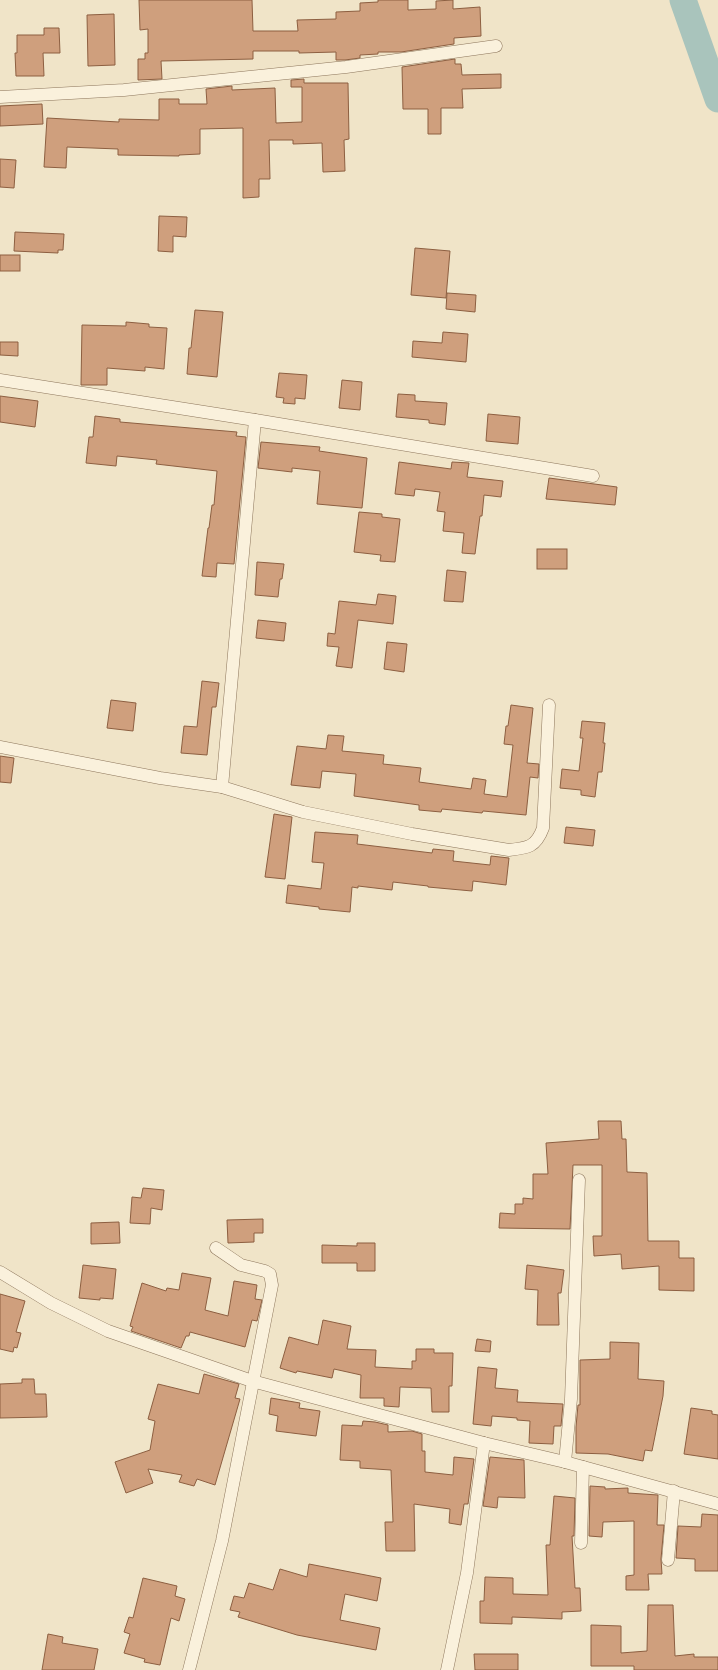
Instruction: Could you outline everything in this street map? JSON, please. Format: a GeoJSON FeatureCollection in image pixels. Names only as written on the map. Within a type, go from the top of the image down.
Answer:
{"type":"FeatureCollection","features":[{"type":"Feature","properties":{"kind":"street"},"geometry":{"type":"LineString","coordinates":[[0,97],[124,90],[346,67],[496,46]]}},
{"type":"Feature","properties":{"kind":"street"},"geometry":{"type":"LineString","coordinates":[[0,380],[255,420],[593,476]]}},
{"type":"Feature","properties":{"kind":"street"},"geometry":{"type":"LineString","coordinates":[[222,787],[255,420]]}},
{"type":"Feature","properties":{"kind":"street"},"geometry":{"type":"LineString","coordinates":[[0,747],[160,778],[222,787],[303,812],[501,849],[521,849],[533,845],[539,838],[543,828],[549,705]]}},
{"type":"Feature","properties":{"kind":"street"},"geometry":{"type":"LineString","coordinates":[[565,1462],[571,1399],[579,1180]]}},
{"type":"Feature","properties":{"kind":"street"},"geometry":{"type":"LineString","coordinates":[[188,1670],[222,1541],[252,1381],[272,1285],[272,1278],[270,1274],[241,1265],[216,1248]]}},
{"type":"Feature","properties":{"kind":"street"},"geometry":{"type":"LineString","coordinates":[[0,1272],[51,1303],[108,1332],[252,1381],[484,1443],[565,1462],[718,1504]]}},
{"type":"Feature","properties":{"kind":"street"},"geometry":{"type":"LineString","coordinates":[[447,1670],[467,1573],[484,1443]]}},
{"type":"Feature","properties":{"kind":"street"},"geometry":{"type":"LineString","coordinates":[[581,1543],[583,1467]]}},
{"type":"Feature","properties":{"kind":"street"},"geometry":{"type":"LineString","coordinates":[[668,1560],[674,1491]]}},
{"type":"Feature","properties":{"kind":"building"},"geometry":{"type":"Polygon","coordinates":[[[139,0],[252,0],[253,31],[298,31],[297,20],[336,19],[336,12],[360,11],[360,3],[378,2],[378,0],[408,0],[408,10],[436,9],[436,1],[453,0],[453,9],[480,7],[481,36],[454,38],[454,44],[401,52],[378,52],[378,54],[360,55],[360,58],[345,60],[336,60],[336,52],[299,53],[299,51],[253,51],[253,59],[161,61],[162,79],[138,80],[138,59],[145,59],[145,53],[148,53],[148,29],[140,30],[139,0]]]}},
{"type":"Feature","properties":{"kind":"building"},"geometry":{"type":"Polygon","coordinates":[[[114,14],[115,65],[88,66],[87,15],[114,14]]]}},
{"type":"Feature","properties":{"kind":"building"},"geometry":{"type":"Polygon","coordinates":[[[44,28],[59,28],[60,53],[43,53],[44,76],[16,76],[15,53],[17,53],[17,35],[44,35],[44,28]]]}},
{"type":"Feature","properties":{"kind":"building"},"geometry":{"type":"Polygon","coordinates":[[[455,59],[455,64],[461,64],[462,75],[501,74],[501,88],[462,89],[463,108],[441,108],[441,134],[428,134],[428,109],[403,109],[402,67],[455,59]]]}},
{"type":"Feature","properties":{"kind":"building"},"geometry":{"type":"Polygon","coordinates":[[[304,79],[304,83],[348,83],[349,139],[344,140],[345,171],[323,172],[322,143],[293,144],[293,140],[269,140],[270,179],[259,179],[259,197],[243,198],[243,128],[200,129],[200,154],[179,156],[118,155],[118,149],[67,147],[66,168],[44,167],[47,118],[119,122],[119,119],[159,120],[159,99],[179,99],[179,104],[207,104],[206,89],[232,86],[232,90],[275,88],[276,123],[302,122],[302,87],[291,87],[291,80],[304,79]]]}},
{"type":"Feature","properties":{"kind":"building"},"geometry":{"type":"Polygon","coordinates":[[[42,104],[43,124],[0,126],[0,106],[42,104]]]}},
{"type":"Feature","properties":{"kind":"building"},"geometry":{"type":"Polygon","coordinates":[[[0,159],[16,160],[14,188],[0,187],[0,159]]]}},
{"type":"Feature","properties":{"kind":"building"},"geometry":{"type":"Polygon","coordinates":[[[159,216],[187,217],[186,237],[173,236],[173,252],[158,251],[159,216]]]}},
{"type":"Feature","properties":{"kind":"building"},"geometry":{"type":"Polygon","coordinates":[[[15,232],[64,234],[63,250],[58,250],[58,253],[14,251],[15,232]]]}},
{"type":"Feature","properties":{"kind":"building"},"geometry":{"type":"Polygon","coordinates":[[[415,248],[450,251],[446,298],[411,295],[415,248]]]}},
{"type":"Feature","properties":{"kind":"building"},"geometry":{"type":"Polygon","coordinates":[[[0,255],[20,255],[20,271],[0,271],[0,255]]]}},
{"type":"Feature","properties":{"kind":"building"},"geometry":{"type":"Polygon","coordinates":[[[447,293],[476,295],[475,312],[446,309],[447,293]]]}},
{"type":"Feature","properties":{"kind":"building"},"geometry":{"type":"Polygon","coordinates":[[[195,310],[223,312],[217,377],[187,374],[189,348],[191,348],[195,310]]]}},
{"type":"Feature","properties":{"kind":"building"},"geometry":{"type":"Polygon","coordinates":[[[126,322],[149,324],[149,327],[167,328],[164,369],[145,367],[145,371],[107,368],[107,385],[81,385],[82,325],[126,326],[126,322]]]}},
{"type":"Feature","properties":{"kind":"building"},"geometry":{"type":"Polygon","coordinates":[[[443,332],[468,334],[466,362],[412,357],[413,341],[442,343],[443,332]]]}},
{"type":"Feature","properties":{"kind":"building"},"geometry":{"type":"Polygon","coordinates":[[[0,342],[18,342],[18,356],[0,355],[0,342]]]}},
{"type":"Feature","properties":{"kind":"building"},"geometry":{"type":"Polygon","coordinates":[[[279,373],[307,375],[305,399],[295,398],[295,404],[283,403],[284,398],[276,397],[279,373]]]}},
{"type":"Feature","properties":{"kind":"building"},"geometry":{"type":"Polygon","coordinates":[[[342,380],[362,382],[360,410],[339,408],[342,380]]]}},
{"type":"Feature","properties":{"kind":"building"},"geometry":{"type":"Polygon","coordinates":[[[398,394],[415,395],[415,401],[447,403],[445,425],[429,423],[429,420],[396,417],[398,394]]]}},
{"type":"Feature","properties":{"kind":"building"},"geometry":{"type":"Polygon","coordinates":[[[0,396],[38,401],[35,427],[0,422],[0,396]]]}},
{"type":"Feature","properties":{"kind":"building"},"geometry":{"type":"Polygon","coordinates":[[[488,414],[520,417],[518,444],[486,441],[488,414]]]}},
{"type":"Feature","properties":{"kind":"building"},"geometry":{"type":"Polygon","coordinates":[[[95,416],[120,419],[120,422],[237,432],[236,436],[246,437],[234,564],[217,563],[216,577],[202,576],[208,528],[212,505],[214,505],[217,471],[156,464],[157,460],[117,456],[116,466],[86,463],[89,437],[93,437],[95,416]]]}},
{"type":"Feature","properties":{"kind":"building"},"geometry":{"type":"Polygon","coordinates":[[[261,442],[320,447],[319,451],[367,458],[362,508],[317,504],[320,471],[292,468],[292,472],[258,468],[261,442]]]}},
{"type":"Feature","properties":{"kind":"building"},"geometry":{"type":"Polygon","coordinates":[[[399,462],[451,469],[452,462],[469,463],[467,477],[503,481],[501,497],[484,495],[475,554],[462,553],[464,533],[443,531],[445,512],[437,511],[440,492],[415,489],[414,496],[395,494],[399,462]]]}},
{"type":"Feature","properties":{"kind":"building"},"geometry":{"type":"Polygon","coordinates":[[[549,478],[617,487],[615,505],[546,499],[549,478]]]}},
{"type":"Feature","properties":{"kind":"building"},"geometry":{"type":"Polygon","coordinates":[[[359,512],[382,514],[382,517],[400,519],[395,562],[380,561],[381,555],[354,552],[359,512]]]}},
{"type":"Feature","properties":{"kind":"building"},"geometry":{"type":"Polygon","coordinates":[[[537,549],[567,549],[567,569],[537,569],[537,549]]]}},
{"type":"Feature","properties":{"kind":"building"},"geometry":{"type":"Polygon","coordinates":[[[257,562],[284,564],[282,579],[280,579],[278,597],[255,595],[257,562]]]}},
{"type":"Feature","properties":{"kind":"building"},"geometry":{"type":"Polygon","coordinates":[[[447,570],[466,572],[463,602],[444,601],[447,570]]]}},
{"type":"Feature","properties":{"kind":"building"},"geometry":{"type":"Polygon","coordinates":[[[378,594],[396,596],[393,624],[358,620],[352,668],[336,666],[339,647],[327,646],[328,633],[335,634],[339,601],[376,605],[378,594]]]}},
{"type":"Feature","properties":{"kind":"building"},"geometry":{"type":"Polygon","coordinates":[[[258,620],[286,623],[284,641],[256,638],[258,620]]]}},
{"type":"Feature","properties":{"kind":"building"},"geometry":{"type":"Polygon","coordinates":[[[387,642],[407,644],[404,672],[384,669],[387,642]]]}},
{"type":"Feature","properties":{"kind":"building"},"geometry":{"type":"Polygon","coordinates":[[[202,681],[219,683],[216,707],[212,707],[207,755],[181,753],[184,726],[197,727],[202,681]]]}},
{"type":"Feature","properties":{"kind":"building"},"geometry":{"type":"Polygon","coordinates":[[[111,700],[136,703],[133,731],[107,728],[111,700]]]}},
{"type":"Feature","properties":{"kind":"building"},"geometry":{"type":"Polygon","coordinates":[[[511,705],[533,708],[527,763],[539,764],[538,778],[530,777],[526,815],[442,809],[441,812],[419,810],[419,805],[354,796],[356,774],[322,771],[320,788],[291,785],[297,746],[326,749],[328,735],[344,736],[342,751],[384,755],[383,764],[421,768],[419,782],[471,789],[473,778],[486,780],[484,794],[507,797],[513,745],[504,744],[506,726],[508,726],[511,705]]]}},
{"type":"Feature","properties":{"kind":"building"},"geometry":{"type":"Polygon","coordinates":[[[582,721],[605,723],[603,743],[605,743],[602,772],[598,772],[595,797],[581,795],[581,790],[560,788],[562,769],[579,771],[583,738],[580,738],[582,721]]]}},
{"type":"Feature","properties":{"kind":"building"},"geometry":{"type":"Polygon","coordinates":[[[0,756],[14,758],[11,783],[0,782],[0,756]]]}},
{"type":"Feature","properties":{"kind":"building"},"geometry":{"type":"Polygon","coordinates":[[[274,814],[292,817],[285,879],[265,877],[274,814]]]}},
{"type":"Feature","properties":{"kind":"building"},"geometry":{"type":"Polygon","coordinates":[[[566,827],[595,830],[593,846],[564,843],[566,827]]]}},
{"type":"Feature","properties":{"kind":"building"},"geometry":{"type":"Polygon","coordinates":[[[315,832],[358,835],[357,844],[432,853],[433,849],[454,851],[453,861],[490,865],[491,856],[509,858],[506,885],[473,881],[472,891],[393,882],[392,890],[358,886],[358,888],[352,887],[350,912],[319,909],[319,907],[286,903],[288,885],[321,889],[324,863],[312,862],[315,832]]]}},
{"type":"Feature","properties":{"kind":"building"},"geometry":{"type":"Polygon","coordinates":[[[598,1121],[621,1121],[622,1139],[626,1139],[627,1172],[647,1173],[648,1241],[679,1241],[679,1258],[694,1258],[694,1291],[659,1290],[659,1266],[622,1269],[621,1254],[594,1256],[593,1236],[602,1236],[602,1165],[573,1165],[570,1229],[499,1228],[500,1213],[515,1214],[515,1204],[523,1204],[523,1198],[533,1199],[533,1174],[548,1174],[546,1143],[599,1139],[598,1121]]]}},
{"type":"Feature","properties":{"kind":"building"},"geometry":{"type":"Polygon","coordinates":[[[143,1188],[164,1190],[162,1210],[151,1208],[150,1224],[130,1223],[132,1197],[141,1198],[143,1188]]]}},
{"type":"Feature","properties":{"kind":"building"},"geometry":{"type":"Polygon","coordinates":[[[263,1219],[263,1233],[254,1233],[254,1242],[228,1243],[227,1220],[263,1219]]]}},
{"type":"Feature","properties":{"kind":"building"},"geometry":{"type":"Polygon","coordinates":[[[119,1222],[120,1243],[91,1244],[91,1223],[119,1222]]]}},
{"type":"Feature","properties":{"kind":"building"},"geometry":{"type":"Polygon","coordinates":[[[357,1243],[375,1243],[375,1271],[357,1271],[357,1263],[322,1263],[322,1245],[357,1246],[357,1243]]]}},
{"type":"Feature","properties":{"kind":"building"},"geometry":{"type":"Polygon","coordinates":[[[83,1265],[116,1269],[113,1299],[100,1298],[100,1300],[79,1298],[83,1265]]]}},
{"type":"Feature","properties":{"kind":"building"},"geometry":{"type":"Polygon","coordinates":[[[527,1265],[564,1270],[561,1293],[558,1293],[559,1325],[537,1325],[538,1290],[525,1289],[527,1265]]]}},
{"type":"Feature","properties":{"kind":"building"},"geometry":{"type":"Polygon","coordinates":[[[182,1273],[211,1278],[205,1310],[228,1316],[234,1281],[257,1285],[255,1299],[262,1300],[257,1321],[252,1320],[245,1347],[190,1332],[189,1336],[186,1336],[181,1348],[131,1331],[133,1327],[130,1326],[142,1283],[166,1291],[167,1288],[179,1290],[182,1273]]]}},
{"type":"Feature","properties":{"kind":"building"},"geometry":{"type":"Polygon","coordinates":[[[0,1294],[25,1301],[16,1332],[21,1333],[17,1348],[14,1347],[13,1352],[0,1349],[0,1294]]]}},
{"type":"Feature","properties":{"kind":"building"},"geometry":{"type":"Polygon","coordinates":[[[323,1320],[351,1326],[347,1349],[376,1350],[375,1367],[412,1369],[412,1361],[416,1361],[416,1349],[434,1349],[434,1353],[453,1353],[452,1386],[449,1386],[449,1412],[432,1412],[431,1388],[400,1387],[399,1407],[384,1406],[384,1398],[360,1398],[361,1375],[334,1369],[332,1378],[297,1371],[296,1373],[280,1368],[289,1337],[318,1345],[323,1320]]]}},
{"type":"Feature","properties":{"kind":"building"},"geometry":{"type":"Polygon","coordinates":[[[477,1339],[491,1341],[490,1352],[475,1351],[477,1339]]]}},
{"type":"Feature","properties":{"kind":"building"},"geometry":{"type":"Polygon","coordinates":[[[610,1342],[639,1343],[638,1379],[664,1381],[663,1396],[652,1451],[645,1450],[643,1461],[608,1454],[576,1453],[576,1427],[578,1405],[580,1405],[580,1360],[610,1359],[610,1342]]]}},
{"type":"Feature","properties":{"kind":"building"},"geometry":{"type":"Polygon","coordinates":[[[478,1367],[497,1369],[495,1388],[518,1390],[517,1402],[563,1404],[561,1426],[554,1426],[553,1444],[529,1443],[530,1421],[517,1420],[517,1418],[492,1416],[491,1426],[473,1424],[478,1367]]]}},
{"type":"Feature","properties":{"kind":"building"},"geometry":{"type":"Polygon","coordinates":[[[204,1374],[239,1384],[235,1398],[240,1399],[215,1485],[197,1479],[194,1486],[179,1482],[182,1475],[148,1469],[153,1483],[126,1493],[115,1462],[150,1450],[155,1421],[148,1419],[158,1384],[199,1394],[204,1374]]]}},
{"type":"Feature","properties":{"kind":"building"},"geometry":{"type":"Polygon","coordinates":[[[22,1379],[34,1379],[35,1394],[46,1394],[47,1417],[0,1418],[0,1384],[22,1383],[22,1379]]]}},
{"type":"Feature","properties":{"kind":"building"},"geometry":{"type":"Polygon","coordinates":[[[271,1398],[300,1403],[299,1408],[320,1411],[316,1436],[276,1431],[278,1416],[269,1414],[271,1398]]]}},
{"type":"Feature","properties":{"kind":"building"},"geometry":{"type":"Polygon","coordinates":[[[691,1408],[712,1411],[712,1414],[718,1415],[718,1459],[684,1454],[691,1408]]]}},
{"type":"Feature","properties":{"kind":"building"},"geometry":{"type":"Polygon","coordinates":[[[363,1421],[388,1425],[388,1432],[412,1431],[422,1434],[422,1451],[425,1451],[425,1472],[453,1475],[454,1457],[474,1459],[468,1504],[464,1504],[461,1525],[449,1523],[450,1509],[414,1504],[415,1551],[386,1551],[385,1522],[393,1522],[391,1470],[360,1468],[360,1461],[340,1460],[342,1425],[362,1426],[363,1421]]]}},
{"type":"Feature","properties":{"kind":"building"},"geometry":{"type":"Polygon","coordinates":[[[490,1457],[524,1460],[525,1498],[498,1497],[497,1508],[483,1506],[490,1457]]]}},
{"type":"Feature","properties":{"kind":"building"},"geometry":{"type":"Polygon","coordinates":[[[590,1486],[605,1487],[605,1489],[628,1488],[628,1493],[658,1495],[657,1525],[664,1525],[661,1559],[662,1574],[648,1574],[649,1590],[626,1590],[626,1576],[634,1575],[634,1521],[603,1522],[602,1537],[589,1536],[590,1486]]]}},
{"type":"Feature","properties":{"kind":"building"},"geometry":{"type":"Polygon","coordinates":[[[554,1496],[575,1498],[574,1536],[572,1536],[575,1588],[580,1588],[581,1611],[562,1612],[562,1619],[512,1617],[512,1624],[480,1623],[480,1601],[484,1601],[485,1577],[513,1578],[513,1594],[548,1595],[546,1545],[550,1545],[554,1496]]]}},
{"type":"Feature","properties":{"kind":"building"},"geometry":{"type":"Polygon","coordinates":[[[702,1514],[718,1515],[718,1571],[695,1571],[695,1559],[676,1558],[678,1526],[701,1527],[702,1514]]]}},
{"type":"Feature","properties":{"kind":"building"},"geometry":{"type":"Polygon","coordinates":[[[309,1564],[381,1578],[377,1601],[345,1594],[340,1620],[380,1628],[376,1650],[297,1635],[238,1617],[240,1612],[230,1610],[234,1596],[244,1598],[249,1583],[273,1590],[280,1569],[307,1577],[309,1564]]]}},
{"type":"Feature","properties":{"kind":"building"},"geometry":{"type":"Polygon","coordinates":[[[143,1578],[177,1586],[175,1596],[185,1599],[179,1621],[171,1618],[160,1665],[144,1662],[145,1659],[124,1653],[130,1634],[124,1632],[129,1617],[133,1618],[143,1578]]]}},
{"type":"Feature","properties":{"kind":"building"},"geometry":{"type":"Polygon","coordinates":[[[648,1605],[673,1605],[675,1656],[694,1654],[694,1657],[718,1657],[718,1670],[634,1670],[634,1666],[591,1666],[591,1625],[621,1626],[621,1653],[647,1651],[648,1605]]]}},
{"type":"Feature","properties":{"kind":"building"},"geometry":{"type":"Polygon","coordinates":[[[48,1634],[63,1637],[62,1643],[98,1649],[94,1670],[42,1670],[48,1634]]]}},
{"type":"Feature","properties":{"kind":"building"},"geometry":{"type":"Polygon","coordinates":[[[474,1654],[518,1654],[518,1670],[475,1670],[474,1654]]]}},
{"type":"Feature","properties":{"kind":"waterway"},"geometry":{"type":"LineString","coordinates":[[683,0],[718,99]]}}]}
